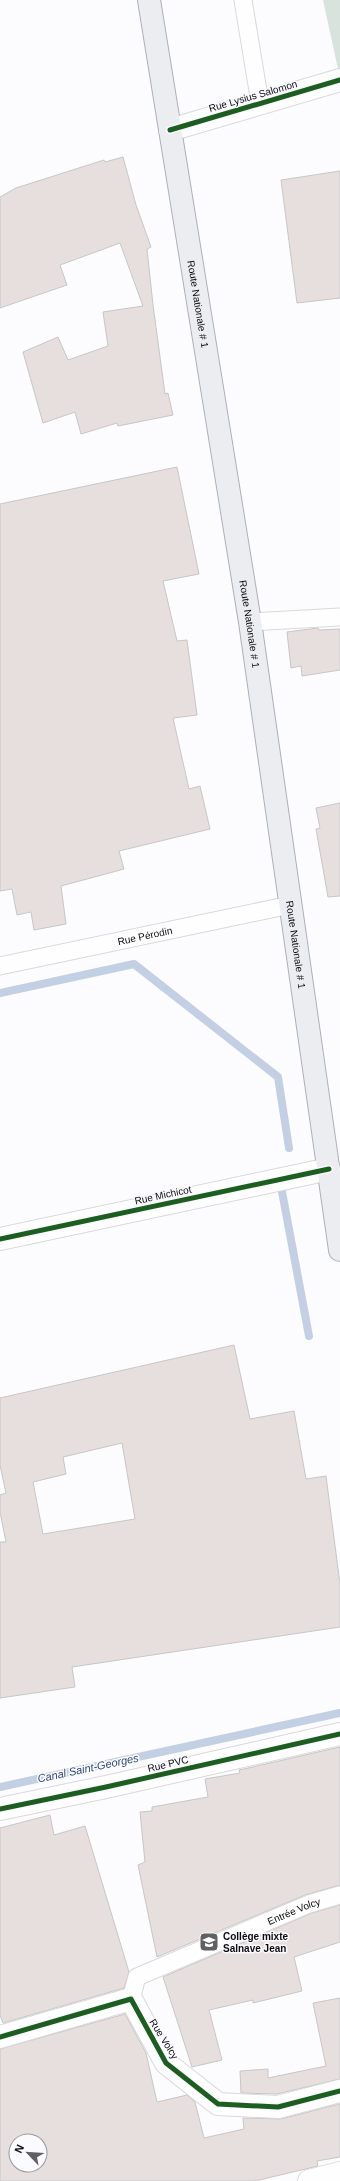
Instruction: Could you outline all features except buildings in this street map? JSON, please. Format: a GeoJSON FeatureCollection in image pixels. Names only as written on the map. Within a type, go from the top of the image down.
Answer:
{"type":"FeatureCollection","features":[{"type":"Feature","properties":{"kind":"main road","name":"Route Nationale # 1"},"geometry":{"type":"LineString","coordinates":[[149,0],[250,622],[329,1169],[336,1197],[340,1250]]}},
{"type":"Feature","properties":{"kind":"street","name":"Rue Lysius Salomon"},"geometry":{"type":"LineString","coordinates":[[170,130],[340,80]]}},
{"type":"Feature","properties":{"kind":"street","name":"Rue Michicot"},"geometry":{"type":"LineString","coordinates":[[0,1239],[329,1169]]}},
{"type":"Feature","properties":{"kind":"street","name":"Rue PVC"},"geometry":{"type":"LineString","coordinates":[[0,1809],[106,1787],[340,1734]]}},
{"type":"Feature","properties":{"kind":"street"},"geometry":{"type":"LineString","coordinates":[[0,2037],[131,1999]]}},
{"type":"Feature","properties":{"kind":"street","name":"Rue Volcy"},"geometry":{"type":"LineString","coordinates":[[131,1999],[166,2063],[218,2104],[278,2107],[340,2091]]}},
{"type":"Feature","properties":{"kind":"street"},"geometry":{"type":"LineString","coordinates":[[309,2181],[340,2173]]}},
{"type":"Feature","properties":{"kind":"lane"},"geometry":{"type":"LineString","coordinates":[[243,0],[260,103]]}},
{"type":"Feature","properties":{"kind":"lane"},"geometry":{"type":"LineString","coordinates":[[250,622],[340,617]]}},
{"type":"Feature","properties":{"kind":"lane","name":"Rue Pérodin"},"geometry":{"type":"LineString","coordinates":[[0,966],[290,905]]}},
{"type":"Feature","properties":{"kind":"lane","name":"Entrée Volcy"},"geometry":{"type":"LineString","coordinates":[[131,1999],[137,1977],[309,1904],[340,1895]]}},
{"type":"Feature","properties":{"kind":"shaded area"},"geometry":{"type":"Polygon","coordinates":[[[323,0],[340,0],[340,68],[338,69],[323,0]]]}},
{"type":"Feature","properties":{"kind":"waterway"},"geometry":{"type":"LineString","coordinates":[[0,993],[134,964],[278,1077],[289,1148]]}},
{"type":"Feature","properties":{"kind":"waterway"},"geometry":{"type":"LineString","coordinates":[[280,1181],[309,1336]]}},
{"type":"Feature","properties":{"kind":"waterway","name":"Canal Saint-Georges"},"geometry":{"type":"LineString","coordinates":[[0,1787],[340,1713]]}},
{"type":"Feature","properties":{"kind":"cycle path"},"geometry":{"type":"LineString","coordinates":[[170,130],[340,80]]}},
{"type":"Feature","properties":{"kind":"cycle path"},"geometry":{"type":"LineString","coordinates":[[0,1239],[329,1169]]}},
{"type":"Feature","properties":{"kind":"cycle path"},"geometry":{"type":"LineString","coordinates":[[0,1809],[106,1787],[340,1734]]}},
{"type":"Feature","properties":{"kind":"cycle path"},"geometry":{"type":"LineString","coordinates":[[0,2037],[131,1999],[166,2063],[218,2104],[278,2107],[340,2091]]}},
{"type":"Feature","properties":{"kind":"place","name":"Collège mixte Salnave Jean"},"geometry":{"type":"Point","coordinates":[209,1942]}}]}
